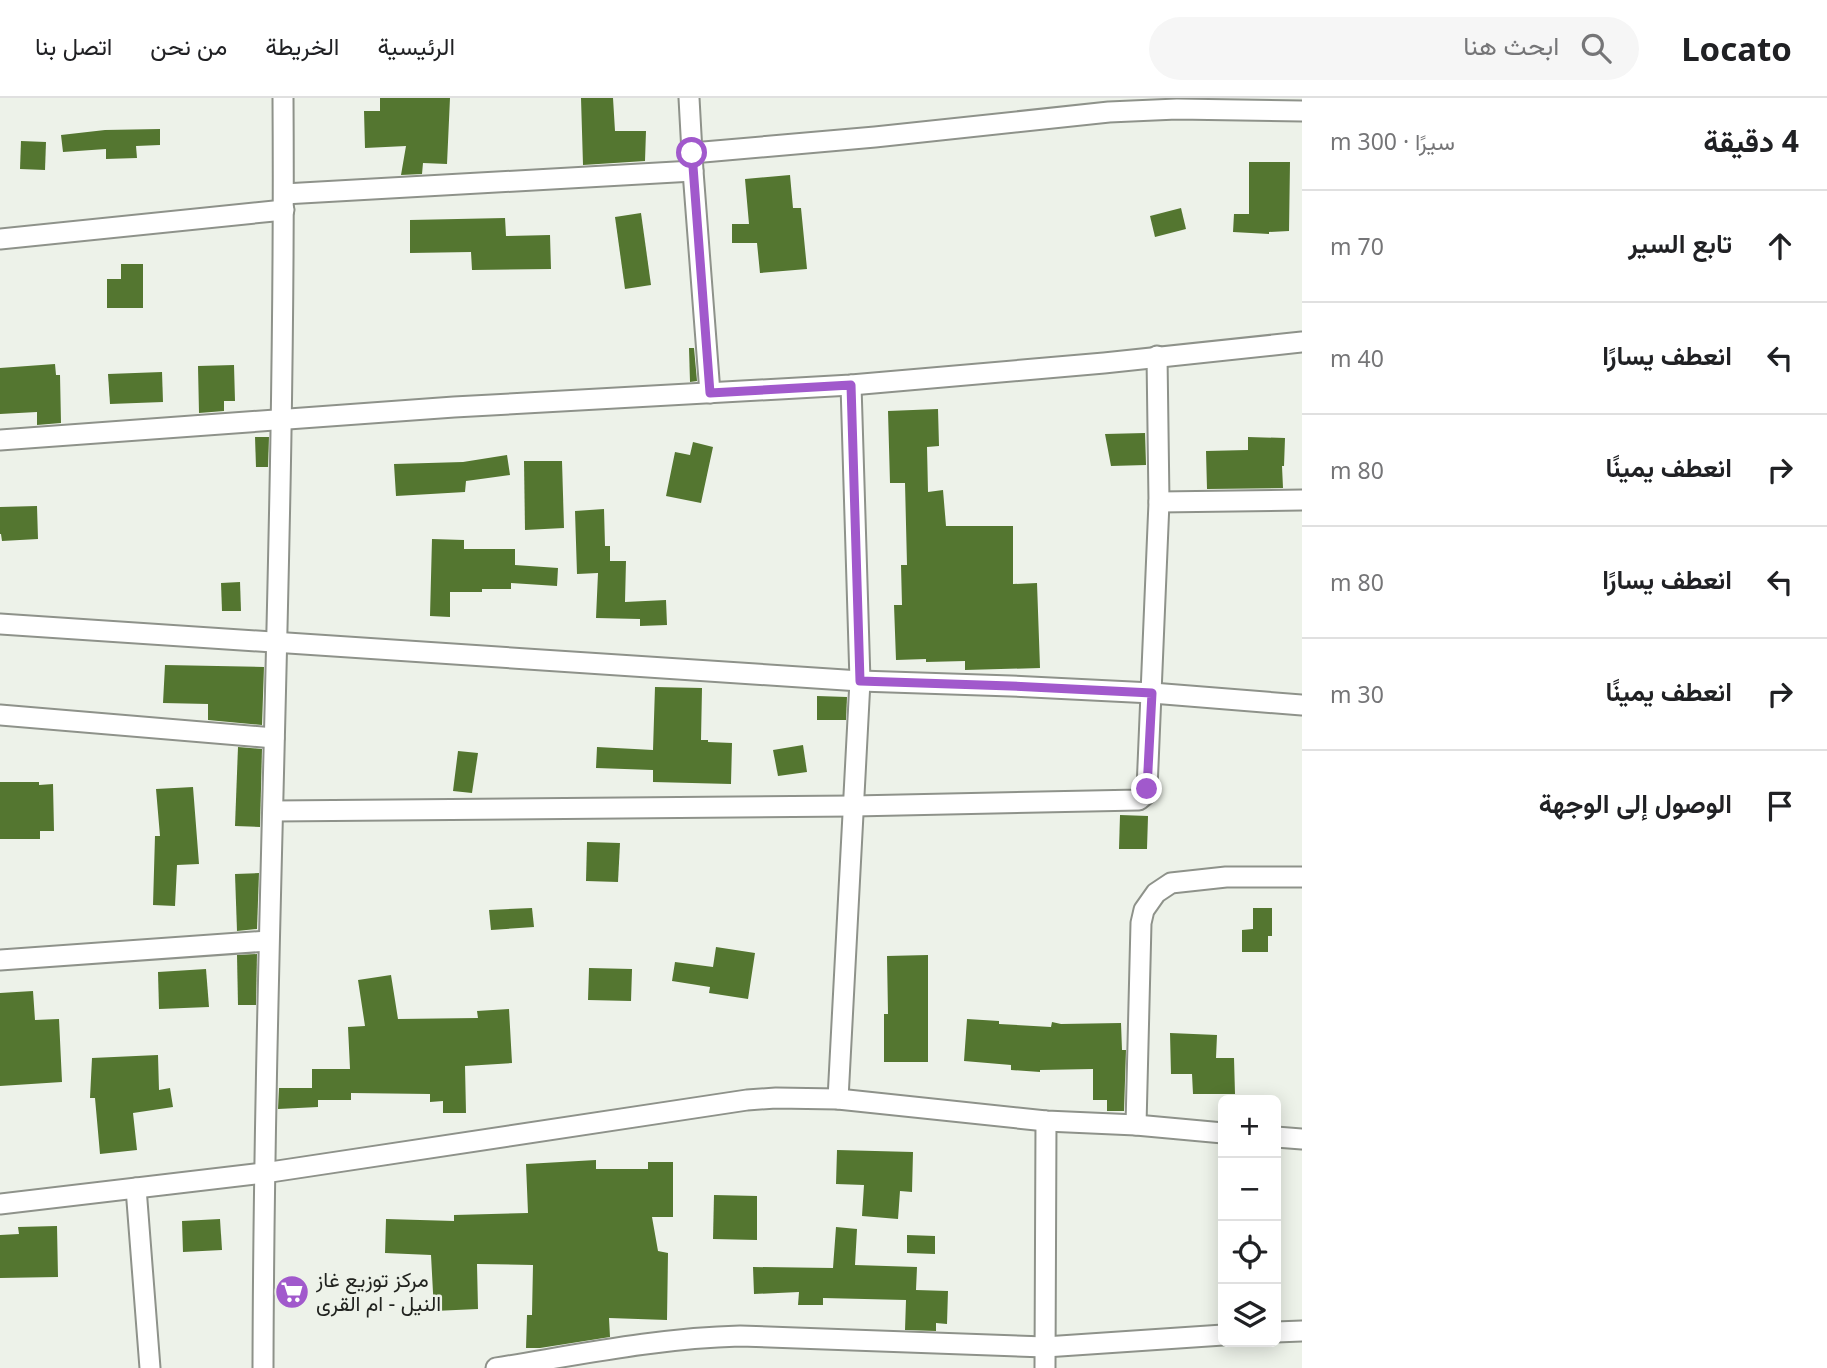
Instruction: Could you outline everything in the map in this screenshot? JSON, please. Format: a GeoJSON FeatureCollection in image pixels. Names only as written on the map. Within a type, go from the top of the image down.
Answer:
{"type":"FeatureCollection","features":[{"type":"Feature","properties":{"kind":"street"},"geometry":{"type":"LineString","coordinates":[[263,1368],[268,942],[274,811],[281,419],[283,98]]}},
{"type":"Feature","properties":{"kind":"street"},"geometry":{"type":"LineString","coordinates":[[689,98],[710,393]]}},
{"type":"Feature","properties":{"kind":"street"},"geometry":{"type":"LineString","coordinates":[[0,239],[284,202],[692,162],[1080,107],[1302,111]]}},
{"type":"Feature","properties":{"kind":"street"},"geometry":{"type":"LineString","coordinates":[[0,440],[454,407],[851,385],[1104,363],[1302,342]]}},
{"type":"Feature","properties":{"kind":"street"},"geometry":{"type":"LineString","coordinates":[[274,811],[854,806],[1139,800],[1147,789],[1152,693],[1159,502],[1157,356]]}},
{"type":"Feature","properties":{"kind":"street"},"geometry":{"type":"LineString","coordinates":[[838,1099],[860,681],[851,385]]}},
{"type":"Feature","properties":{"kind":"street"},"geometry":{"type":"LineString","coordinates":[[1159,502],[1302,500]]}},
{"type":"Feature","properties":{"kind":"street"},"geometry":{"type":"LineString","coordinates":[[0,624],[860,681],[1152,693],[1302,705]]}},
{"type":"Feature","properties":{"kind":"street"},"geometry":{"type":"LineString","coordinates":[[0,715],[274,738]]}},
{"type":"Feature","properties":{"kind":"street"},"geometry":{"type":"LineString","coordinates":[[1136,1125],[1141,923],[1144,910],[1156,893],[1171,883],[1226,877],[1302,877]]}},
{"type":"Feature","properties":{"kind":"street"},"geometry":{"type":"LineString","coordinates":[[0,960],[268,942]]}},
{"type":"Feature","properties":{"kind":"street"},"geometry":{"type":"LineString","coordinates":[[0,1204],[264,1173],[747,1100],[776,1098],[838,1099],[1046,1121],[1218,1133]]}},
{"type":"Feature","properties":{"kind":"street"},"geometry":{"type":"LineString","coordinates":[[1045,1368],[1046,1121]]}},
{"type":"Feature","properties":{"kind":"street"},"geometry":{"type":"LineString","coordinates":[[1281,1137],[1302,1139]]}},
{"type":"Feature","properties":{"kind":"street"},"geometry":{"type":"LineString","coordinates":[[136,1188],[150,1368]]}},
{"type":"Feature","properties":{"kind":"street"},"geometry":{"type":"LineString","coordinates":[[1281,1332],[1302,1331]]}},
{"type":"Feature","properties":{"kind":"street"},"geometry":{"type":"LineString","coordinates":[[496,1368],[587,1360],[670,1340],[726,1337],[1045,1346],[1218,1335]]}},
{"type":"Feature","properties":{"kind":"building"},"geometry":{"type":"Polygon","coordinates":[[[380,98],[450,98],[447,164],[423,163],[422,174],[401,175],[406,146],[365,148],[364,111],[380,111],[380,98]]]}},
{"type":"Feature","properties":{"kind":"building"},"geometry":{"type":"Polygon","coordinates":[[[581,98],[613,98],[615,131],[646,131],[645,161],[583,165],[581,98]]]}},
{"type":"Feature","properties":{"kind":"building"},"geometry":{"type":"Polygon","coordinates":[[[160,129],[160,145],[136,146],[137,158],[106,159],[106,149],[63,152],[61,135],[105,130],[160,129]]]}},
{"type":"Feature","properties":{"kind":"building"},"geometry":{"type":"Polygon","coordinates":[[[21,141],[46,142],[45,170],[20,169],[21,141]]]}},
{"type":"Feature","properties":{"kind":"building"},"geometry":{"type":"Polygon","coordinates":[[[1249,162],[1290,162],[1289,231],[1269,234],[1233,232],[1234,214],[1249,214],[1249,162]]]}},
{"type":"Feature","properties":{"kind":"building"},"geometry":{"type":"Polygon","coordinates":[[[790,175],[793,208],[801,208],[807,269],[760,273],[757,243],[732,243],[732,224],[749,224],[745,179],[790,175]]]}},
{"type":"Feature","properties":{"kind":"building"},"geometry":{"type":"Polygon","coordinates":[[[1181,208],[1186,229],[1155,237],[1150,216],[1181,208]]]}},
{"type":"Feature","properties":{"kind":"building"},"geometry":{"type":"Polygon","coordinates":[[[641,213],[651,285],[625,289],[615,217],[641,213]]]}},
{"type":"Feature","properties":{"kind":"building"},"geometry":{"type":"Polygon","coordinates":[[[505,218],[506,236],[550,235],[551,269],[472,270],[471,252],[410,253],[410,220],[505,218]]]}},
{"type":"Feature","properties":{"kind":"building"},"geometry":{"type":"Polygon","coordinates":[[[121,264],[143,264],[143,308],[107,308],[107,279],[121,279],[121,264]]]}},
{"type":"Feature","properties":{"kind":"building"},"geometry":{"type":"Polygon","coordinates":[[[689,348],[694,348],[697,381],[690,382],[689,348]]]}},
{"type":"Feature","properties":{"kind":"building"},"geometry":{"type":"Polygon","coordinates":[[[55,364],[56,375],[60,375],[61,423],[37,425],[37,412],[0,414],[0,368],[55,364]]]}},
{"type":"Feature","properties":{"kind":"building"},"geometry":{"type":"Polygon","coordinates":[[[234,365],[235,401],[224,401],[224,411],[199,413],[198,366],[234,365]]]}},
{"type":"Feature","properties":{"kind":"building"},"geometry":{"type":"Polygon","coordinates":[[[162,372],[163,402],[110,404],[108,374],[162,372]]]}},
{"type":"Feature","properties":{"kind":"building"},"geometry":{"type":"Polygon","coordinates":[[[938,409],[939,446],[927,447],[928,492],[943,490],[946,526],[1013,526],[1013,584],[1037,583],[1040,668],[965,670],[965,661],[896,660],[894,605],[902,605],[901,565],[907,565],[905,483],[890,483],[888,411],[938,409]]]}},
{"type":"Feature","properties":{"kind":"building"},"geometry":{"type":"Polygon","coordinates":[[[1145,433],[1146,465],[1111,466],[1105,434],[1145,433]]]}},
{"type":"Feature","properties":{"kind":"building"},"geometry":{"type":"Polygon","coordinates":[[[255,437],[269,437],[268,467],[256,467],[255,437]]]}},
{"type":"Feature","properties":{"kind":"building"},"geometry":{"type":"Polygon","coordinates":[[[1248,437],[1285,438],[1283,488],[1207,489],[1206,451],[1248,450],[1248,437]]]}},
{"type":"Feature","properties":{"kind":"building"},"geometry":{"type":"Polygon","coordinates":[[[693,442],[713,447],[701,503],[666,496],[675,452],[690,455],[693,442]]]}},
{"type":"Feature","properties":{"kind":"building"},"geometry":{"type":"Polygon","coordinates":[[[507,455],[510,475],[466,481],[465,492],[396,496],[394,464],[463,462],[507,455]]]}},
{"type":"Feature","properties":{"kind":"building"},"geometry":{"type":"Polygon","coordinates":[[[524,461],[562,461],[564,528],[525,530],[524,461]]]}},
{"type":"Feature","properties":{"kind":"building"},"geometry":{"type":"Polygon","coordinates":[[[37,506],[38,539],[2,541],[0,507],[37,506]]]}},
{"type":"Feature","properties":{"kind":"building"},"geometry":{"type":"Polygon","coordinates":[[[604,509],[605,546],[610,546],[610,561],[626,561],[625,602],[666,600],[667,625],[640,626],[640,619],[596,618],[598,573],[577,574],[575,511],[604,509]]]}},
{"type":"Feature","properties":{"kind":"building"},"geometry":{"type":"Polygon","coordinates":[[[432,539],[464,540],[464,549],[515,549],[515,565],[558,568],[557,586],[511,583],[511,589],[450,592],[450,617],[430,616],[432,539]]]}},
{"type":"Feature","properties":{"kind":"building"},"geometry":{"type":"Polygon","coordinates":[[[240,582],[241,611],[222,611],[221,583],[240,582]]]}},
{"type":"Feature","properties":{"kind":"building"},"geometry":{"type":"Polygon","coordinates":[[[165,665],[264,667],[262,725],[208,720],[208,704],[163,703],[165,665]]]}},
{"type":"Feature","properties":{"kind":"building"},"geometry":{"type":"Polygon","coordinates":[[[655,687],[702,688],[701,740],[732,743],[731,784],[653,782],[653,770],[596,768],[597,747],[653,750],[655,687]]]}},
{"type":"Feature","properties":{"kind":"building"},"geometry":{"type":"Polygon","coordinates":[[[817,696],[847,697],[846,720],[817,720],[817,696]]]}},
{"type":"Feature","properties":{"kind":"building"},"geometry":{"type":"Polygon","coordinates":[[[803,745],[807,772],[778,776],[773,750],[803,745]]]}},
{"type":"Feature","properties":{"kind":"building"},"geometry":{"type":"Polygon","coordinates":[[[238,747],[262,749],[260,827],[235,826],[238,747]]]}},
{"type":"Feature","properties":{"kind":"building"},"geometry":{"type":"Polygon","coordinates":[[[458,751],[478,753],[472,793],[453,791],[458,751]]]}},
{"type":"Feature","properties":{"kind":"building"},"geometry":{"type":"Polygon","coordinates":[[[0,782],[53,784],[54,831],[40,831],[40,839],[0,839],[0,782]]]}},
{"type":"Feature","properties":{"kind":"building"},"geometry":{"type":"Polygon","coordinates":[[[193,787],[199,864],[177,865],[175,906],[153,905],[155,836],[160,836],[156,789],[193,787]]]}},
{"type":"Feature","properties":{"kind":"building"},"geometry":{"type":"Polygon","coordinates":[[[1120,815],[1148,816],[1147,849],[1119,849],[1120,815]]]}},
{"type":"Feature","properties":{"kind":"building"},"geometry":{"type":"Polygon","coordinates":[[[587,842],[620,843],[618,882],[586,881],[587,842]]]}},
{"type":"Feature","properties":{"kind":"building"},"geometry":{"type":"Polygon","coordinates":[[[259,873],[257,929],[237,931],[235,874],[259,873]]]}},
{"type":"Feature","properties":{"kind":"building"},"geometry":{"type":"Polygon","coordinates":[[[532,908],[534,927],[491,930],[489,910],[532,908]]]}},
{"type":"Feature","properties":{"kind":"building"},"geometry":{"type":"Polygon","coordinates":[[[1253,908],[1272,908],[1272,936],[1268,936],[1268,952],[1242,952],[1242,930],[1253,929],[1253,908]]]}},
{"type":"Feature","properties":{"kind":"building"},"geometry":{"type":"Polygon","coordinates":[[[716,947],[755,953],[748,999],[709,993],[710,987],[672,981],[675,962],[713,967],[716,947]]]}},
{"type":"Feature","properties":{"kind":"building"},"geometry":{"type":"Polygon","coordinates":[[[257,954],[256,1005],[238,1005],[237,955],[257,954]]]}},
{"type":"Feature","properties":{"kind":"building"},"geometry":{"type":"Polygon","coordinates":[[[928,955],[928,1062],[884,1062],[884,1014],[888,1014],[887,956],[928,955]]]}},
{"type":"Feature","properties":{"kind":"building"},"geometry":{"type":"Polygon","coordinates":[[[589,968],[632,969],[631,1001],[588,1000],[589,968]]]}},
{"type":"Feature","properties":{"kind":"building"},"geometry":{"type":"Polygon","coordinates":[[[206,969],[209,1007],[159,1009],[158,972],[206,969]]]}},
{"type":"Feature","properties":{"kind":"building"},"geometry":{"type":"Polygon","coordinates":[[[391,975],[398,1019],[478,1018],[477,1011],[509,1009],[512,1063],[465,1066],[466,1113],[443,1113],[443,1101],[430,1102],[430,1094],[351,1093],[351,1100],[318,1100],[318,1107],[278,1109],[279,1088],[312,1088],[312,1069],[350,1069],[348,1027],[365,1026],[358,980],[391,975]]]}},
{"type":"Feature","properties":{"kind":"building"},"geometry":{"type":"Polygon","coordinates":[[[33,991],[35,1020],[59,1019],[62,1082],[0,1086],[0,993],[33,991]]]}},
{"type":"Feature","properties":{"kind":"building"},"geometry":{"type":"Polygon","coordinates":[[[967,1019],[1051,1027],[1052,1022],[1121,1023],[1122,1050],[1126,1050],[1124,1111],[1107,1111],[1107,1100],[1093,1100],[1093,1069],[1040,1072],[1011,1070],[1011,1065],[964,1061],[967,1019]]]}},
{"type":"Feature","properties":{"kind":"building"},"geometry":{"type":"Polygon","coordinates":[[[1170,1033],[1217,1035],[1216,1058],[1234,1058],[1235,1094],[1193,1094],[1192,1074],[1171,1074],[1170,1033]]]}},
{"type":"Feature","properties":{"kind":"building"},"geometry":{"type":"Polygon","coordinates":[[[158,1055],[159,1090],[170,1088],[173,1107],[133,1113],[137,1150],[100,1154],[95,1098],[90,1098],[92,1058],[158,1055]]]}},
{"type":"Feature","properties":{"kind":"building"},"geometry":{"type":"Polygon","coordinates":[[[837,1150],[913,1152],[912,1192],[900,1191],[898,1219],[862,1216],[864,1185],[836,1184],[837,1150]]]}},
{"type":"Feature","properties":{"kind":"building"},"geometry":{"type":"Polygon","coordinates":[[[596,1160],[596,1169],[648,1169],[648,1162],[673,1162],[673,1217],[652,1217],[658,1251],[668,1253],[667,1320],[609,1318],[610,1337],[526,1348],[527,1315],[532,1315],[533,1265],[477,1264],[478,1309],[434,1311],[431,1255],[385,1253],[386,1219],[454,1221],[454,1215],[528,1213],[526,1164],[596,1160]]]}},
{"type":"Feature","properties":{"kind":"building"},"geometry":{"type":"Polygon","coordinates":[[[714,1195],[757,1196],[757,1240],[713,1239],[714,1195]]]}},
{"type":"Feature","properties":{"kind":"building"},"geometry":{"type":"Polygon","coordinates":[[[220,1219],[222,1250],[183,1252],[182,1221],[220,1219]]]}},
{"type":"Feature","properties":{"kind":"building"},"geometry":{"type":"Polygon","coordinates":[[[57,1226],[58,1277],[0,1278],[0,1235],[19,1234],[18,1227],[57,1226]]]}},
{"type":"Feature","properties":{"kind":"building"},"geometry":{"type":"Polygon","coordinates":[[[836,1227],[857,1229],[855,1265],[917,1267],[916,1290],[948,1291],[947,1324],[936,1323],[936,1331],[905,1330],[906,1300],[823,1298],[823,1305],[798,1305],[799,1292],[754,1294],[753,1267],[833,1268],[836,1227]]]}},
{"type":"Feature","properties":{"kind":"building"},"geometry":{"type":"Polygon","coordinates":[[[907,1235],[935,1236],[935,1254],[907,1253],[907,1235]]]}},
{"type":"Feature","properties":{"kind":"place","name":"مركز توزيع غاز النيل - ام القرى"},"geometry":{"type":"Point","coordinates":[292,1292]}},
{"type":"Feature","properties":{"kind":"route"},"geometry":{"type":"LineString","coordinates":[[692,153],[710,393],[851,385],[860,681],[1152,693],[1147,789]]}}]}
